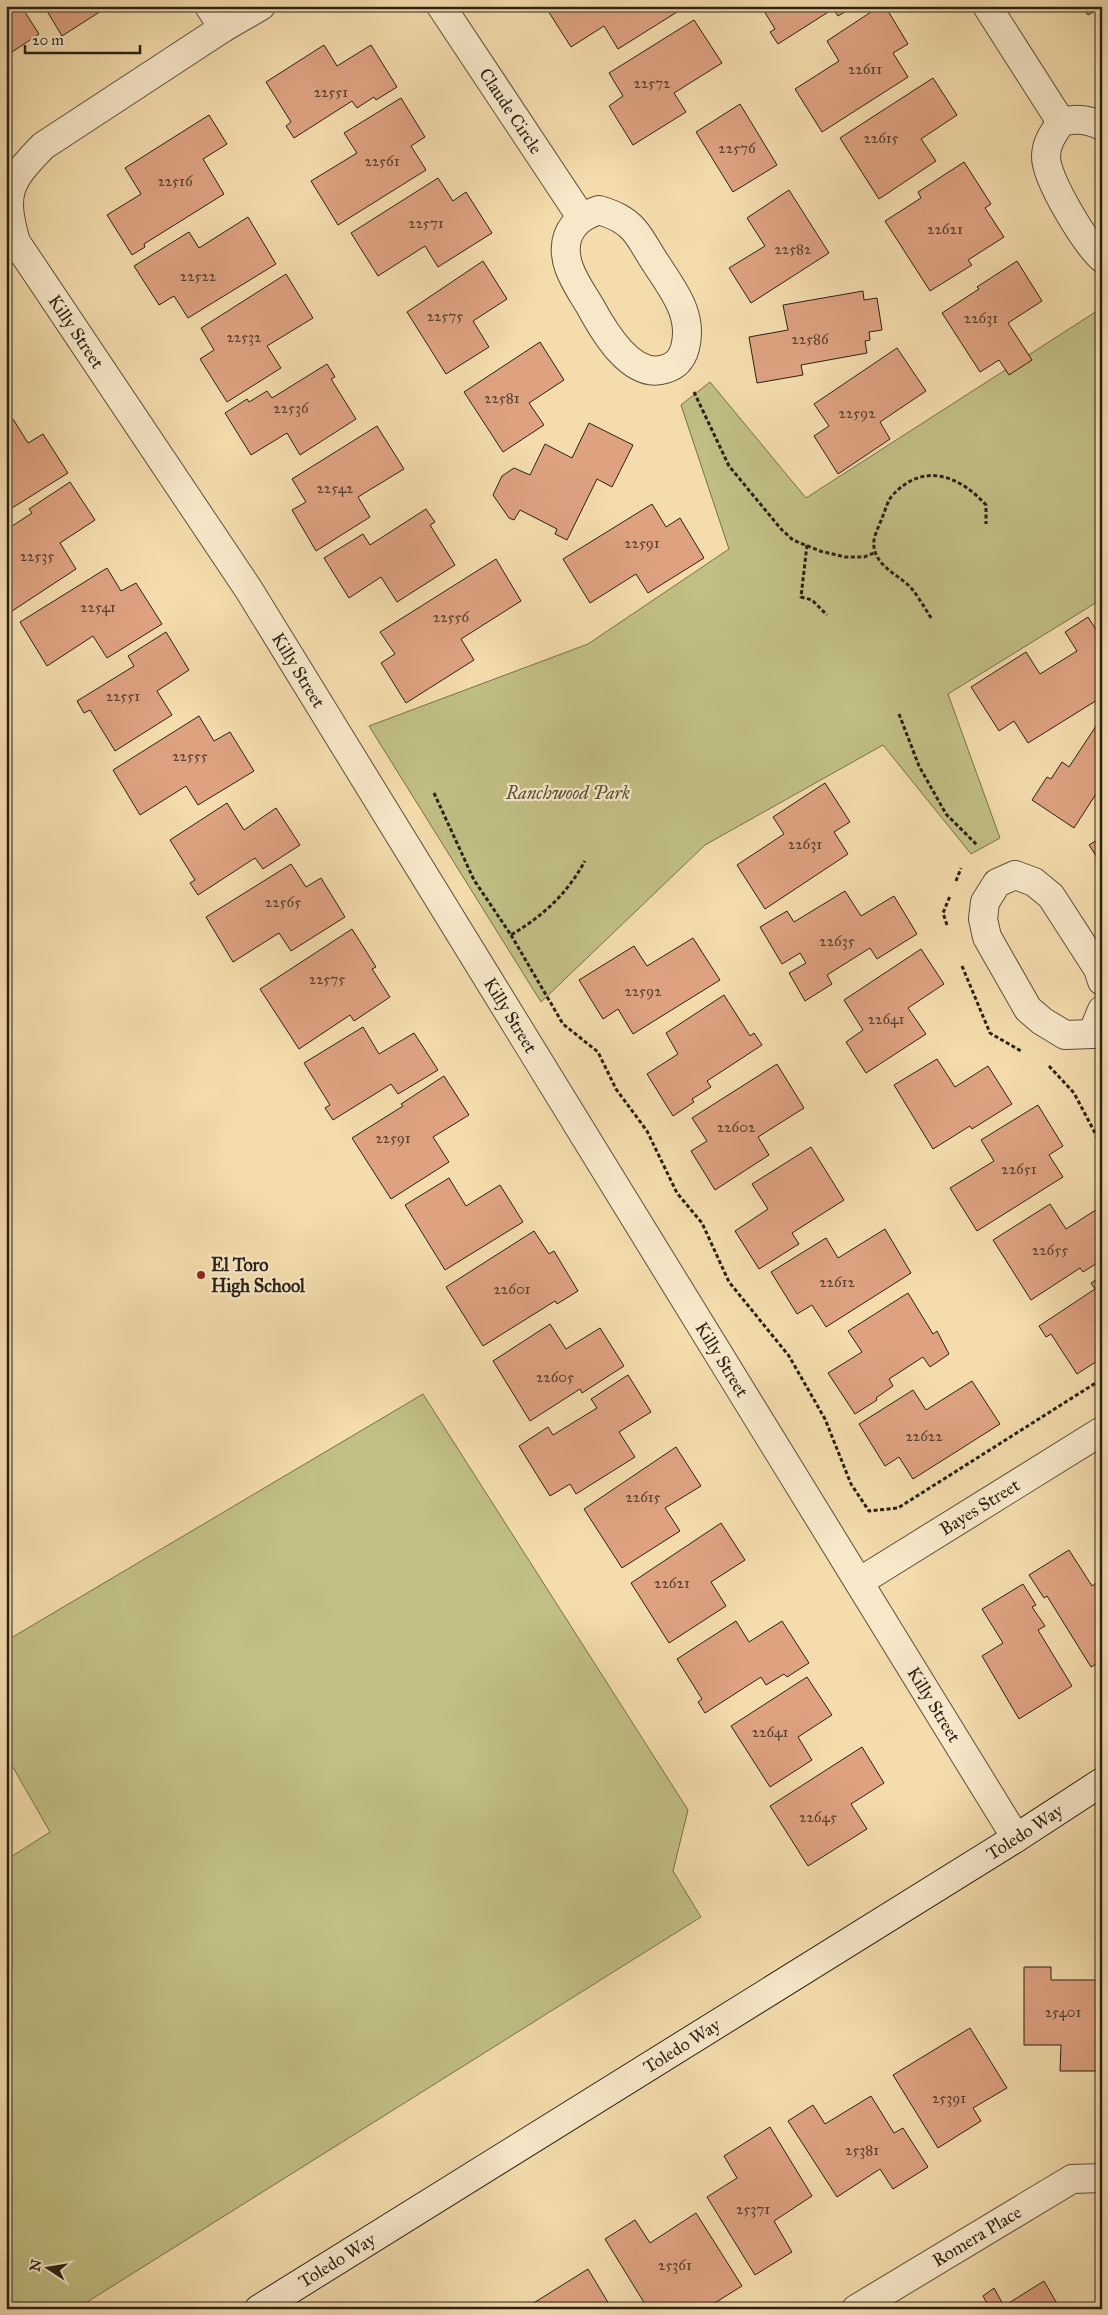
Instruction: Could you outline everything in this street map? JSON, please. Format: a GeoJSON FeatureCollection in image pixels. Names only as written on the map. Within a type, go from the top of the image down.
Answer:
{"type":"FeatureCollection","features":[{"type":"Feature","properties":{"kind":"street"},"geometry":{"type":"LineString","coordinates":[[216,17],[261,6]]}},
{"type":"Feature","properties":{"kind":"street","name":"Claude Circle"},"geometry":{"type":"LineString","coordinates":[[440,6],[581,217]]}},
{"type":"Feature","properties":{"kind":"street"},"geometry":{"type":"LineString","coordinates":[[987,6],[1061,122]]}},
{"type":"Feature","properties":{"kind":"street","name":"Killy Street"},"geometry":{"type":"LineString","coordinates":[[216,17],[43,146],[19,171],[8,203],[9,216],[16,242],[249,590],[1016,1838]]}},
{"type":"Feature","properties":{"kind":"street"},"geometry":{"type":"LineString","coordinates":[[1102,126],[1084,120],[1072,119],[1061,122],[1048,142],[1046,158],[1050,177],[1091,248],[1102,258]]}},
{"type":"Feature","properties":{"kind":"street"},"geometry":{"type":"LineString","coordinates":[[598,210],[617,216],[634,230],[681,303],[687,321],[686,342],[683,355],[674,366],[661,370],[648,370],[635,364],[611,342],[570,271],[566,253],[568,236],[581,217],[598,210]]}},
{"type":"Feature","properties":{"kind":"street"},"geometry":{"type":"LineString","coordinates":[[1098,1031],[1065,1035],[1042,1021],[1028,1009],[986,937],[983,919],[985,902],[998,883],[1015,875],[1034,882],[1051,896],[1098,969],[1102,982]]}},
{"type":"Feature","properties":{"kind":"street","name":"Bayes Street"},"geometry":{"type":"LineString","coordinates":[[859,1582],[1102,1431]]}},
{"type":"Feature","properties":{"kind":"street","name":"Toledo Way"},"geometry":{"type":"LineString","coordinates":[[259,2309],[1016,1838],[1102,1782]]}},
{"type":"Feature","properties":{"kind":"street","name":"Romera Place"},"geometry":{"type":"LineString","coordinates":[[856,2309],[1072,2179],[1102,2178]]}},
{"type":"Feature","properties":{"kind":"path"},"geometry":{"type":"LineString","coordinates":[[693,389],[729,466],[781,529],[793,540],[820,552],[845,557],[864,557],[876,552]]}},
{"type":"Feature","properties":{"kind":"path"},"geometry":{"type":"LineString","coordinates":[[931,618],[911,588],[881,562],[876,552],[874,546],[878,527],[890,498],[906,483],[924,476],[944,477],[958,481],[973,491],[986,506],[986,524]]}},
{"type":"Feature","properties":{"kind":"path"},"geometry":{"type":"LineString","coordinates":[[807,545],[801,598],[812,600],[827,615]]}},
{"type":"Feature","properties":{"kind":"path"},"geometry":{"type":"LineString","coordinates":[[899,714],[919,766],[946,814],[977,845]]}},
{"type":"Feature","properties":{"kind":"path"},"geometry":{"type":"LineString","coordinates":[[434,793],[466,864],[511,935],[563,1024],[598,1052],[616,1089],[647,1131],[677,1193],[702,1223],[729,1282],[789,1356],[825,1420],[851,1484],[869,1511],[898,1508],[1102,1379]]}},
{"type":"Feature","properties":{"kind":"path"},"geometry":{"type":"LineString","coordinates":[[511,935],[542,915],[572,884],[585,861]]}},
{"type":"Feature","properties":{"kind":"green space","name":"Ranchwood Park"},"geometry":{"type":"Polygon","coordinates":[[[1097,311],[1102,312],[1102,599],[948,694],[1000,838],[971,854],[883,745],[705,845],[541,1002],[369,726],[588,644],[729,549],[681,405],[710,382],[806,498],[1097,311]]]}},
{"type":"Feature","properties":{"kind":"green space"},"geometry":{"type":"Polygon","coordinates":[[[423,1394],[688,1810],[673,1871],[701,1917],[76,2309],[6,2309],[6,1860],[50,1832],[6,1755],[6,1641],[423,1394]]]}},
{"type":"Feature","properties":{"kind":"building"},"geometry":{"type":"Polygon","coordinates":[[[6,6],[21,6],[39,34],[6,56],[6,6]]]}},
{"type":"Feature","properties":{"kind":"building"},"geometry":{"type":"Polygon","coordinates":[[[44,6],[98,6],[101,11],[62,36],[44,6]]]}},
{"type":"Feature","properties":{"kind":"building"},"geometry":{"type":"Polygon","coordinates":[[[545,6],[673,6],[677,12],[618,49],[604,26],[571,47],[545,6]]]}},
{"type":"Feature","properties":{"kind":"building"},"geometry":{"type":"Polygon","coordinates":[[[761,6],[855,6],[838,16],[833,9],[778,44],[770,32],[775,29],[761,6]]]}},
{"type":"Feature","properties":{"kind":"building"},"geometry":{"type":"Polygon","coordinates":[[[880,6],[885,6],[908,44],[893,53],[908,77],[822,132],[795,89],[839,61],[827,41],[880,6]]]}},
{"type":"Feature","properties":{"kind":"building"},"geometry":{"type":"Polygon","coordinates":[[[1082,6],[1102,6],[1102,7],[1088,15],[1082,6]]]}},
{"type":"Feature","properties":{"kind":"building"},"geometry":{"type":"Polygon","coordinates":[[[694,20],[722,63],[674,93],[686,112],[633,145],[609,106],[623,96],[609,73],[694,20]]]}},
{"type":"Feature","properties":{"kind":"building"},"geometry":{"type":"Polygon","coordinates":[[[324,45],[337,66],[371,45],[397,87],[376,100],[374,97],[357,108],[352,101],[294,138],[286,126],[291,122],[266,82],[324,45]]]}},
{"type":"Feature","properties":{"kind":"building"},"geometry":{"type":"Polygon","coordinates":[[[933,78],[957,115],[921,139],[936,161],[879,199],[840,138],[933,78]]]}},
{"type":"Feature","properties":{"kind":"building"},"geometry":{"type":"Polygon","coordinates":[[[401,98],[425,137],[411,146],[426,170],[338,225],[311,181],[357,153],[344,133],[401,98]]]}},
{"type":"Feature","properties":{"kind":"building"},"geometry":{"type":"Polygon","coordinates":[[[740,104],[777,165],[733,192],[696,132],[740,104]]]}},
{"type":"Feature","properties":{"kind":"building"},"geometry":{"type":"Polygon","coordinates":[[[209,115],[227,144],[203,159],[224,194],[144,244],[145,247],[132,255],[107,215],[141,194],[125,168],[209,115]]]}},
{"type":"Feature","properties":{"kind":"building"},"geometry":{"type":"Polygon","coordinates":[[[964,162],[991,204],[985,208],[1004,237],[968,260],[972,265],[930,291],[885,221],[921,198],[918,192],[964,162]]]}},
{"type":"Feature","properties":{"kind":"building"},"geometry":{"type":"Polygon","coordinates":[[[438,178],[453,201],[466,192],[492,233],[438,267],[425,246],[378,276],[351,233],[438,178]]]}},
{"type":"Feature","properties":{"kind":"building"},"geometry":{"type":"Polygon","coordinates":[[[789,190],[829,253],[751,303],[729,268],[765,246],[747,218],[789,190]]]}},
{"type":"Feature","properties":{"kind":"building"},"geometry":{"type":"Polygon","coordinates":[[[248,217],[276,264],[188,318],[174,296],[159,305],[134,266],[189,232],[199,248],[248,217]]]}},
{"type":"Feature","properties":{"kind":"building"},"geometry":{"type":"Polygon","coordinates":[[[483,261],[507,299],[473,321],[489,347],[446,374],[407,312],[483,261]]]}},
{"type":"Feature","properties":{"kind":"building"},"geometry":{"type":"Polygon","coordinates":[[[1017,261],[1042,301],[1008,323],[1032,360],[1009,375],[999,360],[980,372],[942,313],[1017,261]]]}},
{"type":"Feature","properties":{"kind":"building"},"geometry":{"type":"Polygon","coordinates":[[[286,274],[313,318],[267,346],[281,368],[227,402],[200,359],[214,350],[201,328],[286,274]]]}},
{"type":"Feature","properties":{"kind":"building"},"geometry":{"type":"Polygon","coordinates":[[[863,291],[864,300],[877,298],[882,330],[869,332],[870,340],[865,341],[867,353],[801,365],[803,375],[757,383],[749,337],[788,330],[783,305],[863,291]]]}},
{"type":"Feature","properties":{"kind":"building"},"geometry":{"type":"Polygon","coordinates":[[[540,342],[564,380],[529,403],[544,425],[503,452],[464,392],[540,342]]]}},
{"type":"Feature","properties":{"kind":"building"},"geometry":{"type":"Polygon","coordinates":[[[897,348],[926,391],[880,422],[890,439],[838,474],[814,436],[829,426],[814,404],[897,348]]]}},
{"type":"Feature","properties":{"kind":"building"},"geometry":{"type":"Polygon","coordinates":[[[327,364],[335,377],[331,379],[356,419],[300,455],[287,433],[251,455],[225,413],[247,399],[249,402],[267,391],[272,398],[327,364]]]}},
{"type":"Feature","properties":{"kind":"building"},"geometry":{"type":"Polygon","coordinates":[[[13,419],[28,443],[43,434],[68,473],[12,508],[6,498],[6,423],[13,419]]]}},
{"type":"Feature","properties":{"kind":"building"},"geometry":{"type":"Polygon","coordinates":[[[589,423],[633,445],[612,487],[597,479],[567,540],[555,534],[557,529],[520,510],[514,520],[509,518],[493,495],[502,476],[514,468],[530,475],[545,444],[572,458],[589,423]]]}},
{"type":"Feature","properties":{"kind":"building"},"geometry":{"type":"Polygon","coordinates":[[[377,426],[404,469],[358,497],[370,517],[316,551],[292,510],[306,502],[292,479],[377,426]]]}},
{"type":"Feature","properties":{"kind":"building"},"geometry":{"type":"Polygon","coordinates":[[[70,482],[95,520],[60,543],[76,569],[6,615],[6,530],[32,513],[29,509],[70,482]]]}},
{"type":"Feature","properties":{"kind":"building"},"geometry":{"type":"Polygon","coordinates":[[[652,504],[666,527],[680,518],[704,558],[648,593],[636,574],[590,603],[563,559],[652,504]]]}},
{"type":"Feature","properties":{"kind":"building"},"geometry":{"type":"Polygon","coordinates":[[[426,509],[435,522],[430,525],[455,565],[397,602],[381,577],[349,598],[324,558],[363,534],[370,545],[426,509]]]}},
{"type":"Feature","properties":{"kind":"building"},"geometry":{"type":"Polygon","coordinates":[[[496,559],[521,601],[461,639],[474,660],[406,703],[381,663],[395,654],[380,632],[496,559]]]}},
{"type":"Feature","properties":{"kind":"building"},"geometry":{"type":"Polygon","coordinates":[[[107,568],[121,591],[136,583],[162,624],[107,658],[93,636],[47,666],[20,622],[107,568]]]}},
{"type":"Feature","properties":{"kind":"building"},"geometry":{"type":"Polygon","coordinates":[[[1088,617],[1102,639],[1102,697],[1028,743],[1014,721],[999,731],[971,687],[1026,652],[1040,674],[1077,651],[1065,632],[1088,617]]]}},
{"type":"Feature","properties":{"kind":"building"},"geometry":{"type":"Polygon","coordinates":[[[166,632],[189,670],[157,691],[172,715],[115,751],[90,710],[84,713],[77,701],[134,666],[128,656],[166,632]]]}},
{"type":"Feature","properties":{"kind":"building"},"geometry":{"type":"Polygon","coordinates":[[[199,716],[214,741],[230,732],[254,771],[198,805],[186,786],[140,815],[113,770],[199,716]]]}},
{"type":"Feature","properties":{"kind":"building"},"geometry":{"type":"Polygon","coordinates":[[[1102,717],[1102,798],[1096,794],[1074,828],[1032,800],[1047,777],[1051,779],[1062,762],[1069,767],[1102,717]]]}},
{"type":"Feature","properties":{"kind":"building"},"geometry":{"type":"Polygon","coordinates":[[[825,783],[850,822],[834,832],[848,854],[765,909],[737,865],[784,834],[773,817],[825,783]]]}},
{"type":"Feature","properties":{"kind":"building"},"geometry":{"type":"Polygon","coordinates":[[[227,803],[244,830],[276,808],[300,845],[263,869],[255,858],[198,895],[190,883],[195,880],[170,840],[227,803]]]}},
{"type":"Feature","properties":{"kind":"building"},"geometry":{"type":"Polygon","coordinates":[[[1102,837],[1102,865],[1089,845],[1102,837]]]}},
{"type":"Feature","properties":{"kind":"building"},"geometry":{"type":"Polygon","coordinates":[[[291,864],[306,887],[321,878],[345,917],[291,951],[279,933],[233,962],[206,917],[291,864]]]}},
{"type":"Feature","properties":{"kind":"building"},"geometry":{"type":"Polygon","coordinates":[[[845,891],[861,916],[894,896],[917,934],[877,959],[870,948],[827,975],[832,984],[805,1001],[789,973],[806,963],[800,953],[782,964],[760,927],[787,911],[794,922],[845,891]]]}},
{"type":"Feature","properties":{"kind":"building"},"geometry":{"type":"Polygon","coordinates":[[[352,929],[376,967],[372,969],[390,997],[354,1021],[350,1015],[299,1049],[260,989],[352,929]]]}},
{"type":"Feature","properties":{"kind":"building"},"geometry":{"type":"Polygon","coordinates":[[[693,938],[720,980],[633,1034],[618,1009],[603,1019],[579,980],[634,946],[647,966],[693,938]]]}},
{"type":"Feature","properties":{"kind":"building"},"geometry":{"type":"Polygon","coordinates":[[[921,949],[944,984],[908,1008],[926,1034],[866,1073],[846,1042],[863,1030],[844,1000],[921,949]]]}},
{"type":"Feature","properties":{"kind":"building"},"geometry":{"type":"Polygon","coordinates":[[[724,995],[750,1036],[754,1033],[762,1045],[707,1081],[711,1087],[692,1099],[694,1102],[673,1116],[647,1074],[678,1054],[666,1033],[724,995]]]}},
{"type":"Feature","properties":{"kind":"building"},"geometry":{"type":"Polygon","coordinates":[[[363,1027],[379,1054],[414,1033],[438,1070],[398,1094],[391,1084],[333,1120],[325,1108],[330,1105],[304,1063],[363,1027]]]}},
{"type":"Feature","properties":{"kind":"building"},"geometry":{"type":"Polygon","coordinates":[[[937,1059],[955,1087],[988,1066],[1012,1104],[972,1129],[970,1126],[933,1149],[894,1085],[937,1059]]]}},
{"type":"Feature","properties":{"kind":"building"},"geometry":{"type":"Polygon","coordinates":[[[777,1064],[804,1108],[758,1137],[769,1155],[715,1190],[691,1151],[707,1141],[692,1118],[777,1064]]]}},
{"type":"Feature","properties":{"kind":"building"},"geometry":{"type":"Polygon","coordinates":[[[444,1076],[469,1115],[433,1137],[449,1162],[391,1199],[352,1138],[403,1106],[401,1104],[444,1076]]]}},
{"type":"Feature","properties":{"kind":"building"},"geometry":{"type":"Polygon","coordinates":[[[1038,1105],[1063,1146],[1049,1155],[1063,1177],[977,1231],[950,1188],[994,1161],[981,1140],[1038,1105]]]}},
{"type":"Feature","properties":{"kind":"building"},"geometry":{"type":"Polygon","coordinates":[[[811,1147],[844,1200],[792,1233],[799,1244],[759,1269],[735,1231],[768,1209],[752,1184],[811,1147]]]}},
{"type":"Feature","properties":{"kind":"building"},"geometry":{"type":"Polygon","coordinates":[[[449,1178],[466,1206],[500,1185],[523,1222],[445,1270],[405,1205],[449,1178]]]}},
{"type":"Feature","properties":{"kind":"building"},"geometry":{"type":"Polygon","coordinates":[[[1050,1204],[1066,1229],[1102,1206],[1102,1260],[1083,1272],[1080,1268],[1031,1300],[993,1240],[1050,1204]]]}},
{"type":"Feature","properties":{"kind":"building"},"geometry":{"type":"Polygon","coordinates":[[[885,1229],[911,1273],[826,1327],[812,1305],[797,1314],[771,1272],[826,1238],[838,1258],[885,1229]]]}},
{"type":"Feature","properties":{"kind":"building"},"geometry":{"type":"Polygon","coordinates":[[[534,1231],[549,1254],[554,1251],[578,1291],[557,1304],[555,1301],[483,1346],[446,1287],[534,1231]]]}},
{"type":"Feature","properties":{"kind":"building"},"geometry":{"type":"Polygon","coordinates":[[[1102,1276],[1102,1358],[1077,1374],[1051,1334],[1046,1337],[1039,1326],[1095,1289],[1091,1283],[1102,1276]]]}},
{"type":"Feature","properties":{"kind":"building"},"geometry":{"type":"Polygon","coordinates":[[[908,1293],[933,1334],[937,1331],[949,1354],[930,1367],[923,1357],[889,1379],[893,1386],[876,1398],[877,1400],[855,1414],[828,1373],[862,1352],[848,1331],[908,1293]]]}},
{"type":"Feature","properties":{"kind":"building"},"geometry":{"type":"Polygon","coordinates":[[[550,1324],[566,1349],[600,1328],[624,1366],[582,1393],[580,1389],[530,1421],[493,1361],[550,1324]]]}},
{"type":"Feature","properties":{"kind":"building"},"geometry":{"type":"Polygon","coordinates":[[[628,1375],[651,1412],[619,1432],[635,1457],[576,1494],[570,1484],[550,1496],[519,1446],[548,1427],[553,1435],[597,1408],[591,1399],[628,1375]]]}},
{"type":"Feature","properties":{"kind":"building"},"geometry":{"type":"Polygon","coordinates":[[[972,1381],[1000,1424],[913,1479],[899,1457],[885,1466],[859,1424],[913,1390],[926,1410],[972,1381]]]}},
{"type":"Feature","properties":{"kind":"building"},"geometry":{"type":"Polygon","coordinates":[[[676,1447],[701,1486],[665,1508],[680,1531],[622,1568],[584,1509],[676,1447]]]}},
{"type":"Feature","properties":{"kind":"building"},"geometry":{"type":"Polygon","coordinates":[[[721,1523],[745,1560],[711,1582],[726,1606],[669,1643],[631,1583],[721,1523]]]}},
{"type":"Feature","properties":{"kind":"building"},"geometry":{"type":"Polygon","coordinates":[[[1069,1550],[1092,1586],[1102,1579],[1102,1661],[1091,1667],[1047,1596],[1044,1598],[1029,1575],[1069,1550]]]}},
{"type":"Feature","properties":{"kind":"building"},"geometry":{"type":"Polygon","coordinates":[[[1023,1584],[1036,1605],[1032,1607],[1045,1626],[1038,1630],[1072,1686],[1019,1719],[982,1656],[1003,1643],[982,1609],[1023,1584]]]}},
{"type":"Feature","properties":{"kind":"building"},"geometry":{"type":"Polygon","coordinates":[[[736,1621],[749,1642],[782,1621],[809,1663],[787,1677],[784,1674],[766,1685],[761,1677],[705,1713],[698,1702],[702,1699],[677,1659],[736,1621]]]}},
{"type":"Feature","properties":{"kind":"building"},"geometry":{"type":"Polygon","coordinates":[[[807,1677],[832,1715],[798,1737],[812,1760],[770,1787],[731,1726],[807,1677]]]}},
{"type":"Feature","properties":{"kind":"building"},"geometry":{"type":"Polygon","coordinates":[[[862,1747],[884,1783],[851,1804],[867,1829],[808,1866],[770,1806],[862,1747]]]}},
{"type":"Feature","properties":{"kind":"building"},"geometry":{"type":"Polygon","coordinates":[[[1024,1967],[1051,1967],[1051,1980],[1102,1980],[1102,2071],[1060,2071],[1061,2045],[1024,2045],[1024,1967]]]}},
{"type":"Feature","properties":{"kind":"building"},"geometry":{"type":"Polygon","coordinates":[[[970,2028],[1007,2088],[973,2108],[981,2121],[938,2148],[893,2075],[970,2028]]]}},
{"type":"Feature","properties":{"kind":"building"},"geometry":{"type":"Polygon","coordinates":[[[871,2096],[894,2133],[903,2128],[928,2167],[893,2189],[880,2169],[837,2197],[788,2121],[813,2105],[825,2124],[871,2096]]]}},
{"type":"Feature","properties":{"kind":"building"},"geometry":{"type":"Polygon","coordinates":[[[770,2127],[812,2196],[774,2221],[792,2252],[755,2275],[707,2197],[737,2178],[724,2156],[770,2127]]]}},
{"type":"Feature","properties":{"kind":"building"},"geometry":{"type":"Polygon","coordinates":[[[696,2213],[742,2286],[705,2309],[648,2309],[605,2239],[635,2220],[650,2243],[696,2213]]]}},
{"type":"Feature","properties":{"kind":"building"},"geometry":{"type":"Polygon","coordinates":[[[588,2269],[612,2309],[524,2309],[588,2269]]]}},
{"type":"Feature","properties":{"kind":"building"},"geometry":{"type":"Polygon","coordinates":[[[1044,2281],[1060,2309],[990,2309],[983,2296],[994,2288],[1004,2306],[1044,2281]]]}},
{"type":"Feature","properties":{"kind":"building"},"geometry":{"type":"Polygon","coordinates":[[[1100,2302],[1102,2309],[1089,2309],[1100,2302]]]}},
{"type":"Feature","properties":{"kind":"place","name":"El Toro High School"},"geometry":{"type":"Point","coordinates":[201,1275]}}]}
